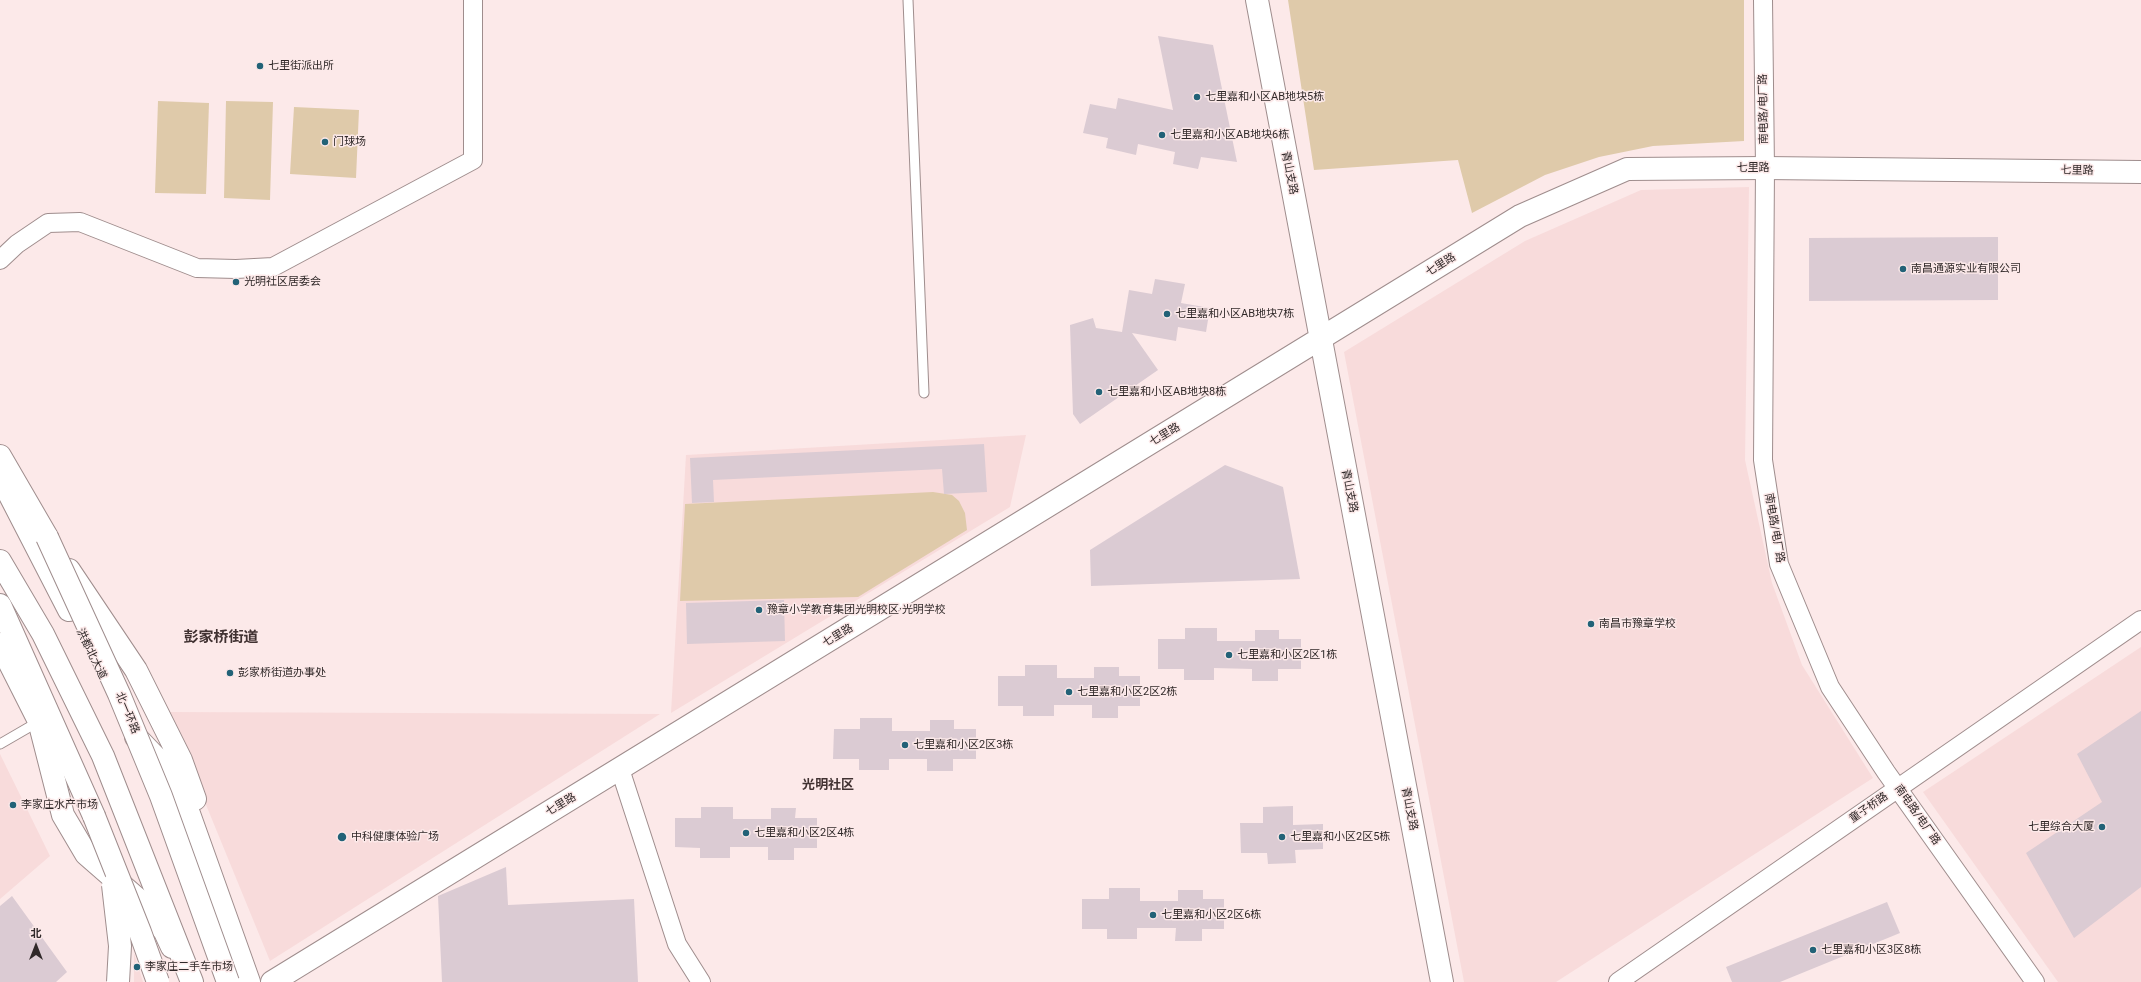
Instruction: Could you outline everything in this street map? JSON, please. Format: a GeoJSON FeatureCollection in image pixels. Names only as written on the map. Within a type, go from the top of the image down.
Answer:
{"type":"FeatureCollection","features":[{"type":"Feature","properties":{"kind":"main road","name":"青山支路"},"geometry":{"type":"LineString","coordinates":[[1257,0],[1442,982]]}},
{"type":"Feature","properties":{"kind":"main road","name":"七里路"},"geometry":{"type":"LineString","coordinates":[[272,982],[1321,340],[1520,216],[1627,169],[1765,168],[2141,172]]}},
{"type":"Feature","properties":{"kind":"main road","name":"北一环路"},"geometry":{"type":"LineString","coordinates":[[0,456],[47,537],[119,694],[161,796],[228,982]]}},
{"type":"Feature","properties":{"kind":"main road","name":"洪都北大道"},"geometry":{"type":"LineString","coordinates":[[0,476],[59,589],[124,722],[140,742],[162,764],[183,797],[249,982]]}},
{"type":"Feature","properties":{"kind":"main road"},"geometry":{"type":"LineString","coordinates":[[47,537],[136,670],[181,760],[262,982]]}},
{"type":"Feature","properties":{"kind":"main road"},"geometry":{"type":"LineString","coordinates":[[0,561],[43,634],[103,756],[192,982]]}},
{"type":"Feature","properties":{"kind":"main road"},"geometry":{"type":"LineString","coordinates":[[0,605],[94,816],[158,982]]}},
{"type":"Feature","properties":{"kind":"main road"},"geometry":{"type":"LineString","coordinates":[[0,644],[39,721],[63,815],[86,854],[141,902],[165,932],[181,965],[186,982]]}},
{"type":"Feature","properties":{"kind":"main road"},"geometry":{"type":"LineString","coordinates":[[94,816],[114,887],[120,946],[118,982]]}},
{"type":"Feature","properties":{"kind":"street"},"geometry":{"type":"LineString","coordinates":[[0,260],[17,244],[48,223],[80,222],[197,268],[236,269],[272,267],[473,160],[473,0]]}},
{"type":"Feature","properties":{"kind":"street","name":"南电路/电厂路"},"geometry":{"type":"LineString","coordinates":[[1763,0],[1765,168],[1763,460],[1779,564],[1830,687],[1898,788],[2035,982]]}},
{"type":"Feature","properties":{"kind":"street","name":"童子桥路"},"geometry":{"type":"LineString","coordinates":[[1618,982],[2141,620]]}},
{"type":"Feature","properties":{"kind":"street"},"geometry":{"type":"LineString","coordinates":[[620,769],[677,944],[701,982]]}},
{"type":"Feature","properties":{"kind":"lane"},"geometry":{"type":"LineString","coordinates":[[908,0],[924,393]]}},
{"type":"Feature","properties":{"kind":"lane"},"geometry":{"type":"LineString","coordinates":[[0,744],[39,721]]}},
{"type":"Feature","properties":{"kind":"shaded area"},"geometry":{"type":"Polygon","coordinates":[[[1288,0],[1744,0],[1744,141],[1653,146],[1599,157],[1545,175],[1472,213],[1458,160],[1314,170],[1288,0]]]}},
{"type":"Feature","properties":{"kind":"shaded area"},"geometry":{"type":"Polygon","coordinates":[[[158,101],[209,103],[206,194],[155,193],[158,101]]]}},
{"type":"Feature","properties":{"kind":"shaded area"},"geometry":{"type":"Polygon","coordinates":[[[226,101],[273,102],[270,200],[224,198],[226,101]]]}},
{"type":"Feature","properties":{"kind":"shaded area","name":"门球场"},"geometry":{"type":"Polygon","coordinates":[[[294,107],[359,110],[356,178],[290,174],[294,107]]]}},
{"type":"Feature","properties":{"kind":"shaded area","name":"南昌市豫章学校"},"geometry":{"type":"Polygon","coordinates":[[[1749,187],[1745,460],[1772,583],[1802,665],[1873,778],[1556,982],[1464,982],[1344,352],[1525,241],[1641,190],[1749,187]]]}},
{"type":"Feature","properties":{"kind":"shaded area","name":"豫章小学教育集团光明校区·光明学校"},"geometry":{"type":"Polygon","coordinates":[[[1026,435],[1010,507],[671,713],[686,455],[1026,435]]]}},
{"type":"Feature","properties":{"kind":"shaded area"},"geometry":{"type":"Polygon","coordinates":[[[933,492],[952,495],[959,501],[965,513],[967,530],[858,597],[680,601],[685,504],[933,492]]]}},
{"type":"Feature","properties":{"kind":"shaded area"},"geometry":{"type":"Polygon","coordinates":[[[2141,647],[2141,982],[2058,982],[1923,792],[2141,647]]]}},
{"type":"Feature","properties":{"kind":"shaded area","name":"中科健康体验广场"},"geometry":{"type":"Polygon","coordinates":[[[168,712],[660,714],[270,961],[168,712]]]}},
{"type":"Feature","properties":{"kind":"shaded area","name":"李家庄水产市场"},"geometry":{"type":"Polygon","coordinates":[[[0,754],[50,856],[0,899],[0,754]]]}},
{"type":"Feature","properties":{"kind":"shaded area","name":"李家庄二手车市场"},"geometry":{"type":"Polygon","coordinates":[[[134,953],[143,982],[134,982],[134,953]]]}},
{"type":"Feature","properties":{"kind":"building"},"geometry":{"type":"Polygon","coordinates":[[[1158,36],[1213,45],[1237,162],[1201,157],[1198,169],[1173,164],[1175,152],[1138,144],[1136,155],[1106,148],[1108,138],[1083,133],[1090,104],[1116,109],[1118,98],[1173,110],[1158,36]]]}},
{"type":"Feature","properties":{"kind":"building","name":"南昌通源实业有限公司"},"geometry":{"type":"Polygon","coordinates":[[[1998,237],[1998,300],[1809,301],[1809,238],[1998,237]]]}},
{"type":"Feature","properties":{"kind":"building","name":"七里嘉和小区AB地块8栋"},"geometry":{"type":"Polygon","coordinates":[[[1155,279],[1185,284],[1181,303],[1210,308],[1206,332],[1178,327],[1176,341],[1132,333],[1158,370],[1080,424],[1073,414],[1070,325],[1093,318],[1096,328],[1122,332],[1129,290],[1152,294],[1155,279]]]}},
{"type":"Feature","properties":{"kind":"building"},"geometry":{"type":"Polygon","coordinates":[[[984,444],[987,492],[944,494],[942,469],[713,480],[714,502],[692,503],[690,458],[984,444]]]}},
{"type":"Feature","properties":{"kind":"building"},"geometry":{"type":"Polygon","coordinates":[[[1225,465],[1283,487],[1300,579],[1091,586],[1090,550],[1225,465]]]}},
{"type":"Feature","properties":{"kind":"building"},"geometry":{"type":"Polygon","coordinates":[[[784,600],[785,641],[687,644],[686,603],[784,600]]]}},
{"type":"Feature","properties":{"kind":"building","name":"七里嘉和小区2区1栋"},"geometry":{"type":"Polygon","coordinates":[[[1185,628],[1217,628],[1217,641],[1255,641],[1255,630],[1279,630],[1279,639],[1301,639],[1301,669],[1278,669],[1278,681],[1252,681],[1252,669],[1214,668],[1214,680],[1184,680],[1184,669],[1158,669],[1158,639],[1185,639],[1185,628]]]}},
{"type":"Feature","properties":{"kind":"building","name":"七里嘉和小区2区2栋"},"geometry":{"type":"Polygon","coordinates":[[[1025,665],[1057,665],[1057,678],[1094,678],[1094,667],[1119,667],[1119,676],[1140,676],[1140,706],[1118,706],[1118,718],[1092,718],[1092,705],[1054,705],[1054,716],[1023,716],[1023,706],[998,706],[998,676],[1025,676],[1025,665]]]}},
{"type":"Feature","properties":{"kind":"building","name":"七里综合大厦"},"geometry":{"type":"Polygon","coordinates":[[[2141,711],[2141,887],[2074,938],[2026,853],[2102,802],[2077,754],[2141,711]]]}},
{"type":"Feature","properties":{"kind":"building","name":"七里嘉和小区2区3栋"},"geometry":{"type":"Polygon","coordinates":[[[860,718],[892,718],[892,731],[930,731],[930,720],[954,720],[954,729],[976,729],[976,759],[953,759],[953,771],[927,771],[927,759],[889,759],[889,770],[859,770],[859,759],[833,759],[834,729],[860,729],[860,718]]]}},
{"type":"Feature","properties":{"kind":"building","name":"七里嘉和小区2区5栋"},"geometry":{"type":"Polygon","coordinates":[[[1293,806],[1293,825],[1323,824],[1323,849],[1295,850],[1296,863],[1268,864],[1267,853],[1241,853],[1240,823],[1263,823],[1263,807],[1293,806]]]}},
{"type":"Feature","properties":{"kind":"building","name":"七里嘉和小区2区4栋"},"geometry":{"type":"Polygon","coordinates":[[[701,807],[733,807],[733,819],[771,819],[771,808],[796,808],[795,818],[817,818],[817,848],[794,848],[794,860],[768,860],[768,847],[730,847],[730,858],[700,858],[700,848],[675,847],[675,818],[701,818],[701,807]]]}},
{"type":"Feature","properties":{"kind":"building"},"geometry":{"type":"Polygon","coordinates":[[[506,867],[508,905],[634,899],[638,982],[442,982],[438,896],[506,867]]]}},
{"type":"Feature","properties":{"kind":"building","name":"七里嘉和小区2区6栋"},"geometry":{"type":"Polygon","coordinates":[[[1109,888],[1140,888],[1140,901],[1178,901],[1178,890],[1203,890],[1203,899],[1224,899],[1224,929],[1202,929],[1202,941],[1175,941],[1176,928],[1137,928],[1137,939],[1107,939],[1107,929],[1082,929],[1082,899],[1109,899],[1109,888]]]}},
{"type":"Feature","properties":{"kind":"building"},"geometry":{"type":"Polygon","coordinates":[[[12,896],[67,972],[56,982],[0,982],[0,906],[12,896]]]}},
{"type":"Feature","properties":{"kind":"building","name":"七里嘉和小区3区8栋"},"geometry":{"type":"Polygon","coordinates":[[[1887,902],[1900,933],[1780,982],[1732,982],[1726,967],[1887,902]]]}},
{"type":"Feature","properties":{"kind":"place","name":"七里街派出所"},"geometry":{"type":"Point","coordinates":[260,66]}},
{"type":"Feature","properties":{"kind":"place","name":"七里嘉和小区AB地块5栋"},"geometry":{"type":"Point","coordinates":[1197,97]}},
{"type":"Feature","properties":{"kind":"place","name":"七里嘉和小区AB地块6栋"},"geometry":{"type":"Point","coordinates":[1162,135]}},
{"type":"Feature","properties":{"kind":"place","name":"门球场"},"geometry":{"type":"Point","coordinates":[325,142]}},
{"type":"Feature","properties":{"kind":"place","name":"南昌通源实业有限公司"},"geometry":{"type":"Point","coordinates":[1903,269]}},
{"type":"Feature","properties":{"kind":"place","name":"光明社区居委会"},"geometry":{"type":"Point","coordinates":[236,282]}},
{"type":"Feature","properties":{"kind":"place","name":"七里嘉和小区AB地块7栋"},"geometry":{"type":"Point","coordinates":[1167,314]}},
{"type":"Feature","properties":{"kind":"place","name":"七里嘉和小区AB地块8栋"},"geometry":{"type":"Point","coordinates":[1099,392]}},
{"type":"Feature","properties":{"kind":"place","name":"豫章小学教育集团光明校区·光明学校"},"geometry":{"type":"Point","coordinates":[759,610]}},
{"type":"Feature","properties":{"kind":"place","name":"南昌市豫章学校"},"geometry":{"type":"Point","coordinates":[1591,624]}},
{"type":"Feature","properties":{"kind":"place","name":"七里嘉和小区2区1栋"},"geometry":{"type":"Point","coordinates":[1229,655]}},
{"type":"Feature","properties":{"kind":"place","name":"彭家桥街道办事处"},"geometry":{"type":"Point","coordinates":[230,673]}},
{"type":"Feature","properties":{"kind":"place","name":"七里嘉和小区2区2栋"},"geometry":{"type":"Point","coordinates":[1069,692]}},
{"type":"Feature","properties":{"kind":"place","name":"七里嘉和小区2区3栋"},"geometry":{"type":"Point","coordinates":[905,745]}},
{"type":"Feature","properties":{"kind":"place","name":"李家庄水产市场"},"geometry":{"type":"Point","coordinates":[13,805]}},
{"type":"Feature","properties":{"kind":"place","name":"七里综合大厦"},"geometry":{"type":"Point","coordinates":[2102,827]}},
{"type":"Feature","properties":{"kind":"place","name":"七里嘉和小区2区4栋"},"geometry":{"type":"Point","coordinates":[746,833]}},
{"type":"Feature","properties":{"kind":"place","name":"中科健康体验广场"},"geometry":{"type":"Point","coordinates":[342,837]}},
{"type":"Feature","properties":{"kind":"place","name":"七里嘉和小区2区5栋"},"geometry":{"type":"Point","coordinates":[1282,837]}},
{"type":"Feature","properties":{"kind":"place","name":"七里嘉和小区2区6栋"},"geometry":{"type":"Point","coordinates":[1153,915]}},
{"type":"Feature","properties":{"kind":"place","name":"七里嘉和小区3区8栋"},"geometry":{"type":"Point","coordinates":[1813,950]}},
{"type":"Feature","properties":{"kind":"place","name":"李家庄二手车市场"},"geometry":{"type":"Point","coordinates":[137,967]}},
{"type":"Feature","properties":{"kind":"district","name":"彭家桥街道"},"geometry":{"type":"Point","coordinates":[221,638]}},
{"type":"Feature","properties":{"kind":"district","name":"光明社区"},"geometry":{"type":"Point","coordinates":[828,786]}}]}
